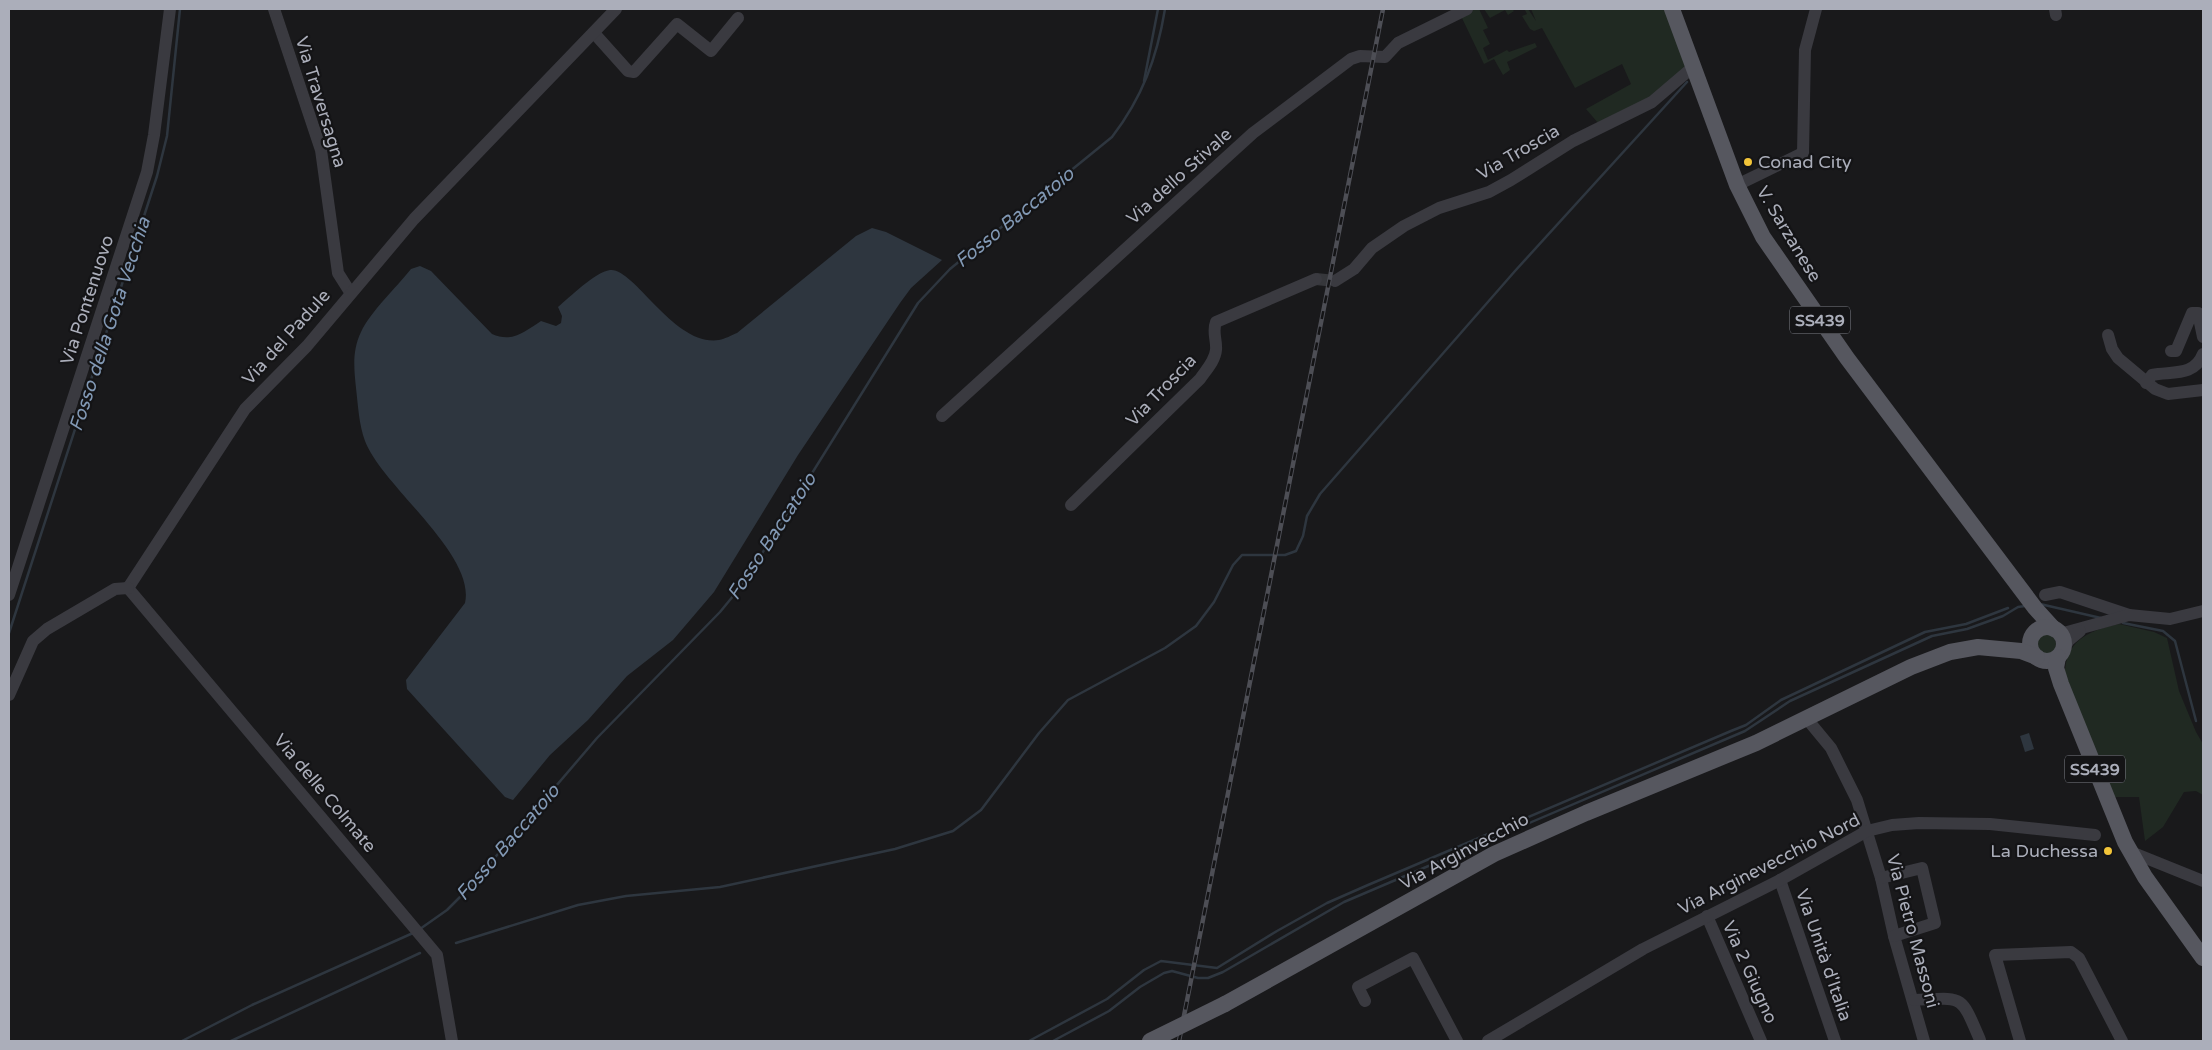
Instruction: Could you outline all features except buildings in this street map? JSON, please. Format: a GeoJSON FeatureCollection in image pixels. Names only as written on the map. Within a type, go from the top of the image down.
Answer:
{"type":"FeatureCollection","features":[{"type":"Feature","properties":{"kind":"main road","name":"V. Sarzanese"},"geometry":{"type":"LineString","coordinates":[[1672,9],[1737,185],[1751,216],[1777,258],[1847,358],[2036,600]]}},
{"type":"Feature","properties":{"kind":"main road","name":"SS439"},"geometry":{"type":"LineString","coordinates":[[2036,600],[2063,642],[2050,657]]}},
{"type":"Feature","properties":{"kind":"main road","name":"SS439"},"geometry":{"type":"LineString","coordinates":[[2036,600],[2036,620],[2031,650],[2050,657],[2121,834],[2145,877],[2203,958]]}},
{"type":"Feature","properties":{"kind":"main road"},"geometry":{"type":"LineString","coordinates":[[2005,648],[2032,637],[2043,628],[2057,632]]}},
{"type":"Feature","properties":{"kind":"main road","name":"Via Arginvecchio"},"geometry":{"type":"LineString","coordinates":[[1150,1041],[1224,1004],[1494,854],[1586,813],[1756,743],[1912,667],[1950,652],[1978,647],[2005,648]]}},
{"type":"Feature","properties":{"kind":"main road"},"geometry":{"type":"LineString","coordinates":[[2005,648],[2050,657]]}},
{"type":"Feature","properties":{"kind":"street","name":"Via Pontenuovo"},"geometry":{"type":"LineString","coordinates":[[9,595],[147,172],[154,135],[170,9]]}},
{"type":"Feature","properties":{"kind":"street","name":"Via Traversagna"},"geometry":{"type":"LineString","coordinates":[[274,9],[321,150],[338,273],[350,292]]}},
{"type":"Feature","properties":{"kind":"street","name":"Via del Padule"},"geometry":{"type":"LineString","coordinates":[[128,588],[245,408],[306,346],[414,219],[616,9]]}},
{"type":"Feature","properties":{"kind":"street","name":"Via dello Stivale"},"geometry":{"type":"LineString","coordinates":[[942,416],[1253,133],[1351,59],[1360,56],[1385,57],[1398,42],[1467,9]]}},
{"type":"Feature","properties":{"kind":"street"},"geometry":{"type":"LineString","coordinates":[[1737,185],[1803,153],[1805,50],[1816,9]]}},
{"type":"Feature","properties":{"kind":"street"},"geometry":{"type":"LineString","coordinates":[[594,33],[628,71],[634,72],[677,24],[711,51],[738,18]]}},
{"type":"Feature","properties":{"kind":"street","name":"Via Troscia"},"geometry":{"type":"LineString","coordinates":[[1335,281],[1347,275],[1372,248],[1404,226],[1439,208],[1489,192],[1511,180],[1573,141],[1652,102],[1693,67]]}},
{"type":"Feature","properties":{"kind":"street","name":"Via Troscia"},"geometry":{"type":"LineString","coordinates":[[1071,505],[1200,379],[1213,360],[1216,349],[1213,330],[1216,322],[1316,279]]}},
{"type":"Feature","properties":{"kind":"street"},"geometry":{"type":"LineString","coordinates":[[2171,351],[2176,351],[2192,313],[2198,313],[2203,337]]}},
{"type":"Feature","properties":{"kind":"street"},"geometry":{"type":"LineString","coordinates":[[2108,335],[2112,349],[2118,358],[2146,383],[2168,394],[2203,390]]}},
{"type":"Feature","properties":{"kind":"street"},"geometry":{"type":"LineString","coordinates":[[2146,383],[2152,375],[2191,370],[2200,361],[2203,354]]}},
{"type":"Feature","properties":{"kind":"street"},"geometry":{"type":"LineString","coordinates":[[9,695],[33,642],[47,630],[115,589],[128,588]]}},
{"type":"Feature","properties":{"kind":"street","name":"Via delle Colmate"},"geometry":{"type":"LineString","coordinates":[[128,588],[437,955],[452,1041]]}},
{"type":"Feature","properties":{"kind":"street"},"geometry":{"type":"LineString","coordinates":[[2036,600],[2060,592],[2119,610],[2124,617]]}},
{"type":"Feature","properties":{"kind":"street"},"geometry":{"type":"LineString","coordinates":[[2057,632],[2083,629],[2124,617],[2170,619],[2201,614]]}},
{"type":"Feature","properties":{"kind":"street"},"geometry":{"type":"LineString","coordinates":[[2050,657],[2083,629]]}},
{"type":"Feature","properties":{"kind":"street","name":"Via Pietro Massoni"},"geometry":{"type":"LineString","coordinates":[[1807,719],[1831,748],[1857,800],[1881,878],[1894,936],[1914,1000],[1924,1041]]}},
{"type":"Feature","properties":{"kind":"street","name":"Via Arginevecchio Nord"},"geometry":{"type":"LineString","coordinates":[[1488,1041],[1643,949],[1780,880],[1867,830],[1892,825],[1990,824],[2095,835]]}},
{"type":"Feature","properties":{"kind":"street"},"geometry":{"type":"LineString","coordinates":[[2131,852],[2203,881]]}},
{"type":"Feature","properties":{"kind":"street"},"geometry":{"type":"LineString","coordinates":[[1881,878],[1922,868],[1935,923],[1894,936]]}},
{"type":"Feature","properties":{"kind":"street","name":"Via Unità d'Italia"},"geometry":{"type":"LineString","coordinates":[[1780,880],[1835,1041]]}},
{"type":"Feature","properties":{"kind":"street","name":"Via 2 Giugno"},"geometry":{"type":"LineString","coordinates":[[1707,916],[1761,1041]]}},
{"type":"Feature","properties":{"kind":"street"},"geometry":{"type":"LineString","coordinates":[[2020,1041],[1994,955],[2071,952],[2079,958],[2122,1041]]}},
{"type":"Feature","properties":{"kind":"street"},"geometry":{"type":"LineString","coordinates":[[1365,1001],[1358,987],[1413,958],[1457,1041]]}},
{"type":"Feature","properties":{"kind":"street"},"geometry":{"type":"LineString","coordinates":[[1914,1000],[1957,1000],[1965,1005],[1980,1040]]}},
{"type":"Feature","properties":{"kind":"shaded area"},"geometry":{"type":"Polygon","coordinates":[[[1479,9],[1488,28],[1483,30],[1490,44],[1483,48],[1488,60],[1507,50],[1509,52],[1535,43],[1537,47],[1507,62],[1510,70],[1503,75],[1494,59],[1484,64],[1461,16],[1479,9]]]}},
{"type":"Feature","properties":{"kind":"shaded area"},"geometry":{"type":"Polygon","coordinates":[[[1484,9],[1512,9],[1514,11],[1508,15],[1505,10],[1490,18],[1484,9]]]}},
{"type":"Feature","properties":{"kind":"shaded area"},"geometry":{"type":"Polygon","coordinates":[[[1528,9],[1536,21],[1531,9],[1666,9],[1687,68],[1650,98],[1599,124],[1586,109],[1631,84],[1622,64],[1575,88],[1542,28],[1534,31],[1530,29],[1522,16],[1527,14],[1525,10],[1528,9]]]}},
{"type":"Feature","properties":{"kind":"shaded area"},"geometry":{"type":"Polygon","coordinates":[[[872,228],[886,232],[942,260],[911,288],[900,303],[798,455],[714,592],[673,640],[627,676],[588,720],[550,755],[513,800],[505,797],[407,689],[406,680],[465,603],[465,584],[456,563],[443,542],[389,478],[365,441],[359,415],[354,367],[356,346],[365,324],[411,269],[420,266],[431,271],[492,334],[506,337],[518,335],[541,321],[556,326],[561,323],[562,316],[558,307],[597,275],[610,270],[620,272],[686,332],[702,339],[719,340],[737,333],[856,236],[872,228]]]}},
{"type":"Feature","properties":{"kind":"shaded area"},"geometry":{"type":"Polygon","coordinates":[[[2119,624],[2154,632],[2167,638],[2179,691],[2203,744],[2203,795],[2196,791],[2184,792],[2163,827],[2145,841],[2139,797],[2111,797],[2065,680],[2065,667],[2068,657],[2078,641],[2096,630],[2119,624]]]}},
{"type":"Feature","properties":{"kind":"shaded area"},"geometry":{"type":"Polygon","coordinates":[[[2042,634],[2050,634],[2056,640],[2056,648],[2050,654],[2042,654],[2036,648],[2036,640],[2042,634]]]}},
{"type":"Feature","properties":{"kind":"shaded area"},"geometry":{"type":"Polygon","coordinates":[[[2029,733],[2034,749],[2025,752],[2020,736],[2029,733]]]}},
{"type":"Feature","properties":{"kind":"waterway","name":"Fosso della Gota Vecchia"},"geometry":{"type":"LineString","coordinates":[[9,633],[157,176],[167,136],[180,9]]}},
{"type":"Feature","properties":{"kind":"waterway"},"geometry":{"type":"LineString","coordinates":[[1144,81],[1158,9]]}},
{"type":"Feature","properties":{"kind":"waterway","name":"Fosso Baccatoio"},"geometry":{"type":"LineString","coordinates":[[420,929],[447,910],[468,889],[597,738],[720,612],[743,584],[918,303],[950,269],[1112,137],[1132,107],[1147,77],[1158,44],[1165,9]]}},
{"type":"Feature","properties":{"kind":"waterway"},"geometry":{"type":"LineString","coordinates":[[456,943],[578,905],[626,896],[720,887],[895,849],[953,831],[981,810],[1039,733],[1068,700],[1165,648],[1196,626],[1214,602],[1233,565],[1242,555],[1285,555],[1296,551],[1303,536],[1307,516],[1320,494],[1515,271],[1687,82]]}},
{"type":"Feature","properties":{"kind":"waterway"},"geometry":{"type":"LineString","coordinates":[[2040,604],[2101,618]]}},
{"type":"Feature","properties":{"kind":"waterway"},"geometry":{"type":"LineString","coordinates":[[1053,1041],[1109,1011],[1140,987],[1164,973],[1172,971],[1198,978],[1208,978],[1223,972],[1344,902],[1745,731],[1790,701],[1932,636],[1967,629],[2003,616],[2018,607],[2025,606]]}},
{"type":"Feature","properties":{"kind":"waterway"},"geometry":{"type":"LineString","coordinates":[[1029,1041],[1107,999],[1144,970],[1161,961],[1217,968],[1327,903],[1746,725],[1781,700],[1925,632],[1966,624],[2008,608]]}},
{"type":"Feature","properties":{"kind":"waterway"},"geometry":{"type":"LineString","coordinates":[[2123,623],[2163,631],[2175,641],[2196,721]]}},
{"type":"Feature","properties":{"kind":"waterway","name":"Fosso Baccatoio"},"geometry":{"type":"LineString","coordinates":[[182,1041],[252,1005],[413,933]]}},
{"type":"Feature","properties":{"kind":"waterway"},"geometry":{"type":"LineString","coordinates":[[231,1041],[420,953]]}},
{"type":"Feature","properties":{"kind":"tunnel"},"geometry":{"type":"LineString","coordinates":[[1316,279],[1335,281]]}},
{"type":"Feature","properties":{"kind":"railway"},"geometry":{"type":"LineString","coordinates":[[1179,1041],[1383,9]]}},
{"type":"Feature","properties":{"kind":"place","name":"Conad City"},"geometry":{"type":"Point","coordinates":[1748,162]}},
{"type":"Feature","properties":{"kind":"place","name":"La Duchessa"},"geometry":{"type":"Point","coordinates":[2108,851]}}]}
